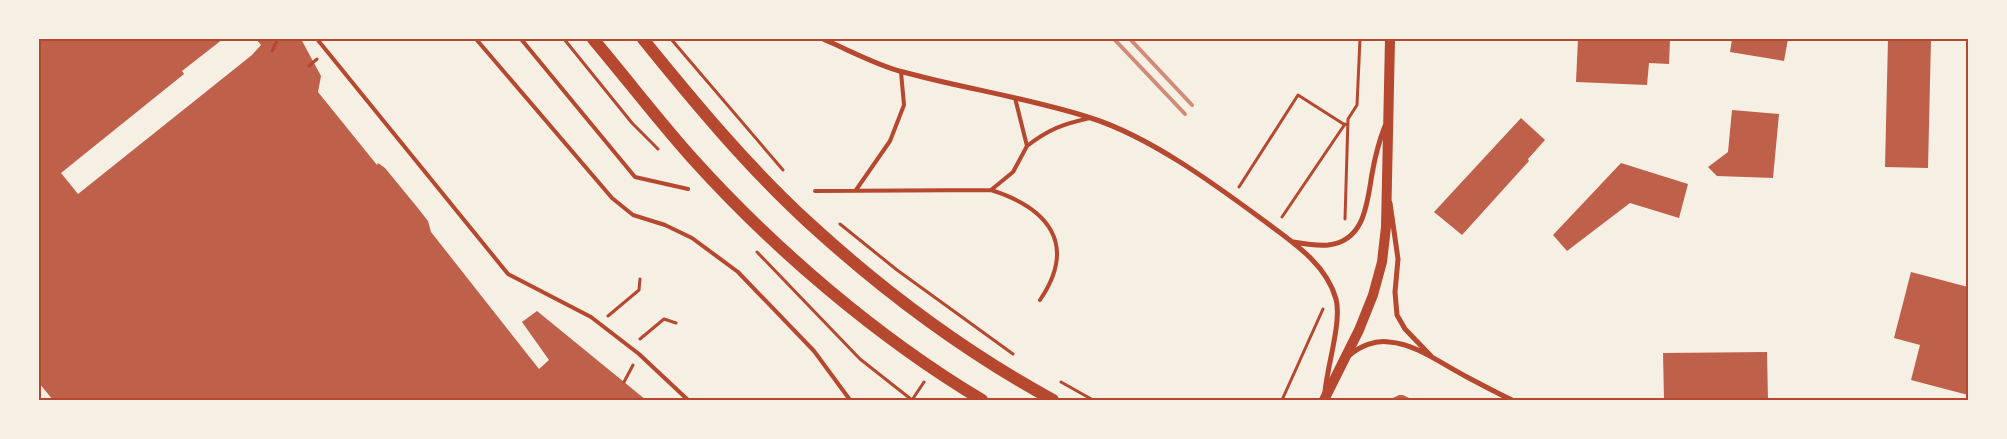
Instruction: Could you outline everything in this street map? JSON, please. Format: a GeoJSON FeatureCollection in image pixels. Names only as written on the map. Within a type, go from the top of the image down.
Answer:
{"type":"FeatureCollection","features":[{"type":"Feature","properties":{"kind":"main road"},"geometry":{"type":"LineString","coordinates":[[593,39],[692,158],[743,211],[802,265],[866,319],[933,368],[982,400]]}},
{"type":"Feature","properties":{"kind":"main road"},"geometry":{"type":"LineString","coordinates":[[643,39],[766,181],[808,222],[868,273],[955,339],[1018,381],[1053,400]]}},
{"type":"Feature","properties":{"kind":"main road"},"geometry":{"type":"LineString","coordinates":[[1324,400],[1345,359],[1373,295],[1382,262],[1386,227],[1390,39]]}},
{"type":"Feature","properties":{"kind":"street"},"geometry":{"type":"LineString","coordinates":[[823,39],[901,72],[1092,118],[1137,139],[1211,182],[1293,242],[1322,271],[1331,284],[1336,300],[1337,314],[1324,400]]}},
{"type":"Feature","properties":{"kind":"street"},"geometry":{"type":"LineString","coordinates":[[1293,242],[1328,245],[1345,239],[1356,230],[1367,211],[1377,151],[1388,119]]}},
{"type":"Feature","properties":{"kind":"street"},"geometry":{"type":"LineString","coordinates":[[1387,187],[1397,243],[1395,305],[1405,329],[1433,358]]}},
{"type":"Feature","properties":{"kind":"street"},"geometry":{"type":"LineString","coordinates":[[1345,359],[1365,345],[1389,342],[1403,345],[1433,358],[1512,400]]}},
{"type":"Feature","properties":{"kind":"lane"},"geometry":{"type":"LineString","coordinates":[[317,39],[508,274],[543,291],[600,324],[632,348],[688,400]]}},
{"type":"Feature","properties":{"kind":"lane"},"geometry":{"type":"LineString","coordinates":[[476,39],[612,198],[633,215],[665,225],[692,238],[738,272],[814,351],[850,400]]}},
{"type":"Feature","properties":{"kind":"lane"},"geometry":{"type":"LineString","coordinates":[[521,39],[635,177],[688,189]]}},
{"type":"Feature","properties":{"kind":"lane"},"geometry":{"type":"LineString","coordinates":[[856,190],[890,141],[904,105],[901,72]]}},
{"type":"Feature","properties":{"kind":"lane"},"geometry":{"type":"LineString","coordinates":[[1015,98],[1027,146]]}},
{"type":"Feature","properties":{"kind":"lane"},"geometry":{"type":"LineString","coordinates":[[991,190],[1013,172],[1027,146],[1053,129],[1065,124],[1092,118]]}},
{"type":"Feature","properties":{"kind":"lane"},"geometry":{"type":"LineString","coordinates":[[815,191],[991,190],[1015,198],[1029,205],[1042,216],[1050,228],[1057,247],[1057,266],[1050,286],[1040,300]]}},
{"type":"Feature","properties":{"kind":"path"},"geometry":{"type":"LineString","coordinates":[[272,51],[278,39]]}},
{"type":"Feature","properties":{"kind":"path"},"geometry":{"type":"LineString","coordinates":[[671,39],[789,176]]}},
{"type":"Feature","properties":{"kind":"path"},"geometry":{"type":"LineString","coordinates":[[1282,217],[1357,105],[1360,39]]}},
{"type":"Feature","properties":{"kind":"path"},"geometry":{"type":"LineString","coordinates":[[1239,187],[1298,95],[1345,125]]}},
{"type":"Feature","properties":{"kind":"path"},"geometry":{"type":"LineString","coordinates":[[1345,219],[1348,119]]}},
{"type":"Feature","properties":{"kind":"path"},"geometry":{"type":"LineString","coordinates":[[839,223],[897,270],[1016,355]]}},
{"type":"Feature","properties":{"kind":"path"},"geometry":{"type":"LineString","coordinates":[[600,324],[639,290],[640,278]]}},
{"type":"Feature","properties":{"kind":"path"},"geometry":{"type":"LineString","coordinates":[[1282,400],[1324,302]]}},
{"type":"Feature","properties":{"kind":"path"},"geometry":{"type":"LineString","coordinates":[[632,348],[664,319],[676,323]]}},
{"type":"Feature","properties":{"kind":"path"},"geometry":{"type":"LineString","coordinates":[[1055,378],[1093,400]]}},
{"type":"Feature","properties":{"kind":"building"},"geometry":{"type":"Polygon","coordinates":[[[39,39],[223,39],[182,71],[184,74],[61,173],[78,194],[252,55],[261,45],[256,39],[301,39],[321,76],[318,92],[377,165],[378,163],[385,168],[417,207],[428,221],[431,232],[539,369],[549,360],[522,322],[537,311],[646,400],[53,400],[39,383],[39,39]]]}},
{"type":"Feature","properties":{"kind":"building"},"geometry":{"type":"Polygon","coordinates":[[[1578,39],[1670,39],[1669,64],[1649,63],[1647,85],[1576,82],[1578,39]]]}},
{"type":"Feature","properties":{"kind":"building"},"geometry":{"type":"Polygon","coordinates":[[[1732,39],[1788,39],[1784,61],[1730,52],[1732,39]]]}},
{"type":"Feature","properties":{"kind":"building"},"geometry":{"type":"Polygon","coordinates":[[[1888,39],[1931,39],[1928,168],[1885,167],[1888,39]]]}},
{"type":"Feature","properties":{"kind":"building"},"geometry":{"type":"Polygon","coordinates":[[[1732,110],[1779,114],[1773,178],[1717,176],[1708,167],[1728,152],[1732,110]]]}},
{"type":"Feature","properties":{"kind":"building"},"geometry":{"type":"Polygon","coordinates":[[[1521,118],[1545,140],[1528,159],[1529,161],[1462,235],[1434,212],[1521,118]]]}},
{"type":"Feature","properties":{"kind":"building"},"geometry":{"type":"Polygon","coordinates":[[[1621,163],[1688,184],[1679,218],[1630,203],[1567,251],[1553,235],[1621,163]]]}},
{"type":"Feature","properties":{"kind":"building"},"geometry":{"type":"Polygon","coordinates":[[[1911,272],[1968,287],[1968,395],[1911,380],[1920,345],[1894,338],[1911,272]]]}},
{"type":"Feature","properties":{"kind":"building"},"geometry":{"type":"Polygon","coordinates":[[[1767,352],[1768,400],[1664,400],[1663,353],[1767,352]]]}},
{"type":"Feature","properties":{"kind":"building"},"geometry":{"type":"Polygon","coordinates":[[[1403,395],[1413,400],[1389,400],[1403,395]]]}},
{"type":"Feature","properties":{"kind":"railway"},"geometry":{"type":"LineString","coordinates":[[1114,39],[1185,114]]}},
{"type":"Feature","properties":{"kind":"railway"},"geometry":{"type":"LineString","coordinates":[[1130,39],[1192,105]]}}]}
